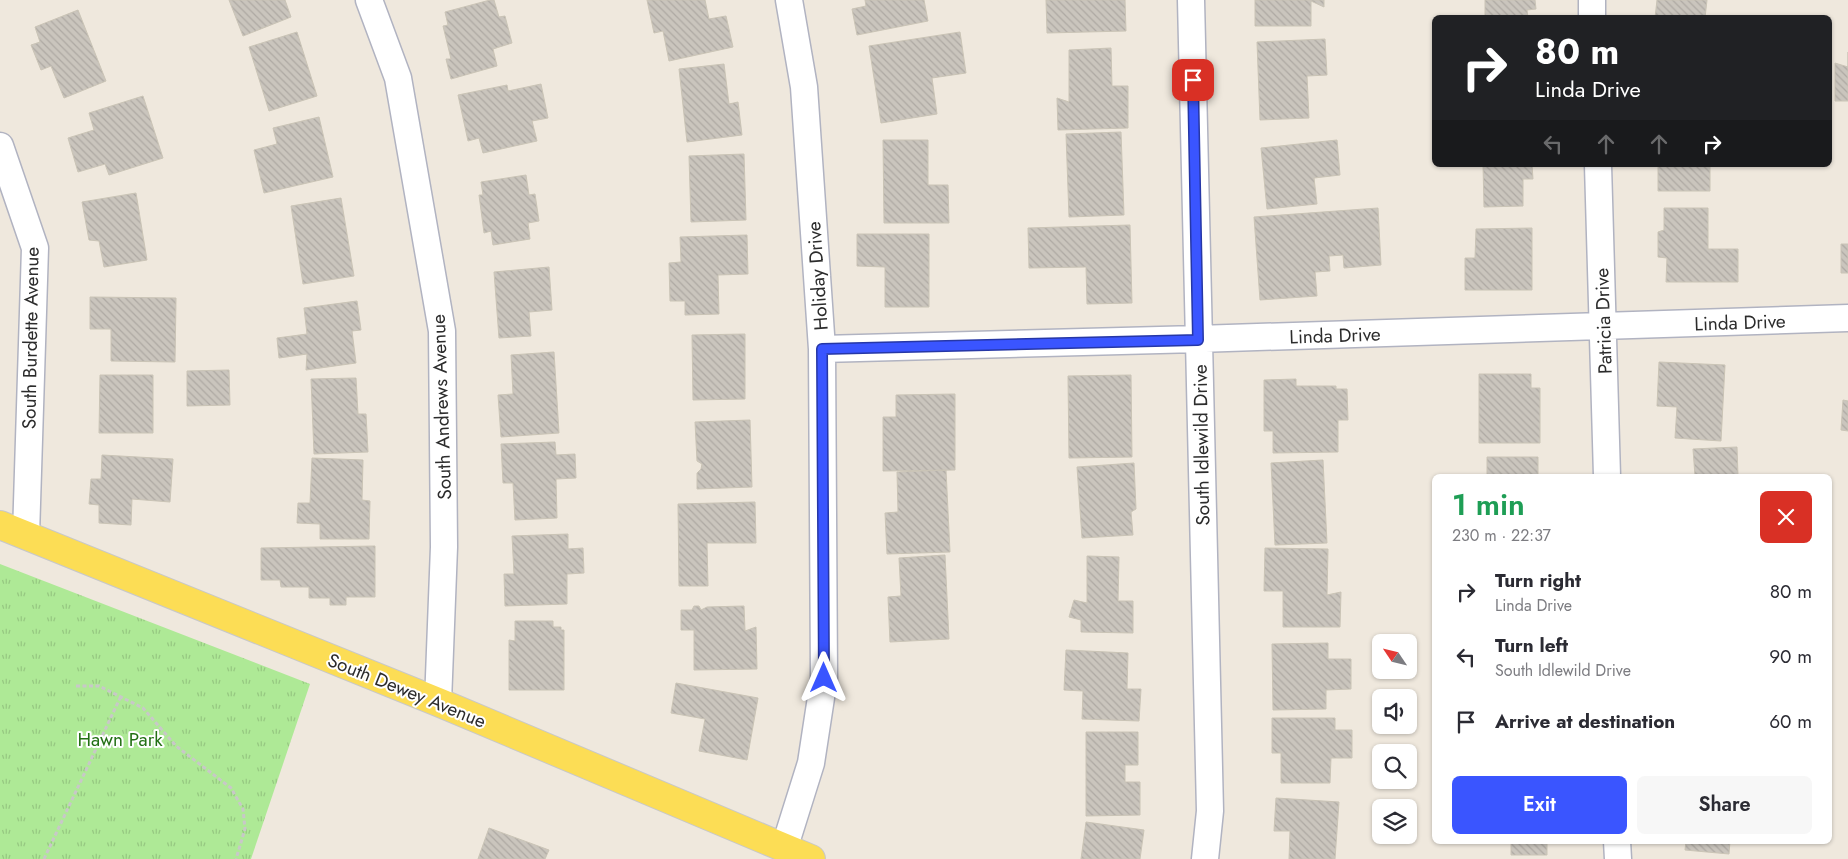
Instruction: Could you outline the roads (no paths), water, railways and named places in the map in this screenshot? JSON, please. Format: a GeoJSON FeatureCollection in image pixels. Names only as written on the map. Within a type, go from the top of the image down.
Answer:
{"type":"FeatureCollection","features":[{"type":"Feature","properties":{"kind":"main road","name":"South Dewey Avenue"},"geometry":{"type":"LineString","coordinates":[[0,525],[438,702],[811,859]]}},
{"type":"Feature","properties":{"kind":"street","name":"South Andrews Avenue"},"geometry":{"type":"LineString","coordinates":[[370,0],[398,78],[442,331],[444,547],[438,702]]}},
{"type":"Feature","properties":{"kind":"street","name":"Holiday Drive"},"geometry":{"type":"LineString","coordinates":[[784,849],[811,763],[824,678],[822,349],[804,87],[789,0]]}},
{"type":"Feature","properties":{"kind":"street","name":"South Idlewild Drive"},"geometry":{"type":"LineString","coordinates":[[1191,0],[1210,811],[1206,859]]}},
{"type":"Feature","properties":{"kind":"street"},"geometry":{"type":"LineString","coordinates":[[1592,0],[1592,15]]}},
{"type":"Feature","properties":{"kind":"street","name":"South Burdette Avenue"},"geometry":{"type":"LineString","coordinates":[[0,146],[35,248],[26,535]]}},
{"type":"Feature","properties":{"kind":"street","name":"Patricia Drive"},"geometry":{"type":"LineString","coordinates":[[1598,167],[1608,474]]}},
{"type":"Feature","properties":{"kind":"street","name":"Linda Drive"},"geometry":{"type":"LineString","coordinates":[[822,349],[1198,340],[1848,318]]}},
{"type":"Feature","properties":{"kind":"street"},"geometry":{"type":"LineString","coordinates":[[1617,844],[1618,859]]}},
{"type":"Feature","properties":{"kind":"park label","name":"Hawn Park"},"geometry":{"type":"Point","coordinates":[120,739]}}]}
